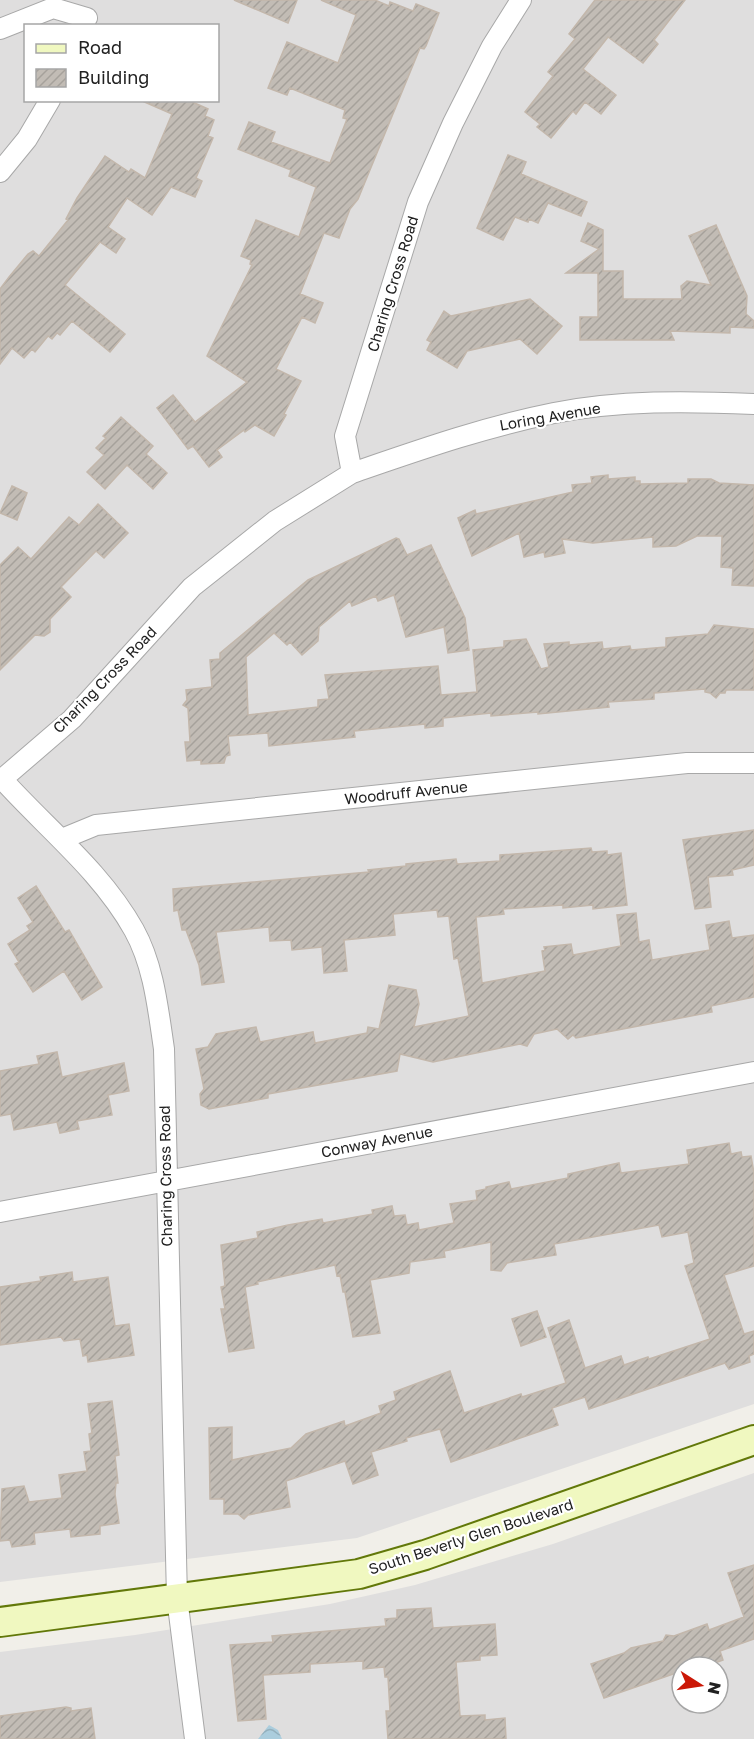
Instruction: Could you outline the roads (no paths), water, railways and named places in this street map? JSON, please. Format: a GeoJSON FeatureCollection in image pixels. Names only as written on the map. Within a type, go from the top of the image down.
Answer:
{"type":"FeatureCollection","features":[{"type":"Feature","properties":{"kind":"main road","name":"South Beverly Glen Boulevard"},"geometry":{"type":"LineString","coordinates":[[0,1622],[359,1574],[425,1555],[754,1440]]}},
{"type":"Feature","properties":{"kind":"street","name":"Charing Cross Road"},"geometry":{"type":"LineString","coordinates":[[195,1739],[177,1598],[164,1049],[157,1001],[147,962],[134,931],[99,880],[62,839],[32,813],[1,780],[72,719],[192,587],[275,521],[352,473],[345,436],[418,202],[453,123],[492,46],[521,0]]}},
{"type":"Feature","properties":{"kind":"street"},"geometry":{"type":"LineString","coordinates":[[0,29],[53,9],[88,14]]}},
{"type":"Feature","properties":{"kind":"street"},"geometry":{"type":"LineString","coordinates":[[0,172],[27,139],[49,102]]}},
{"type":"Feature","properties":{"kind":"street","name":"Loring Avenue"},"geometry":{"type":"LineString","coordinates":[[352,473],[473,431],[556,412],[691,401],[754,404]]}},
{"type":"Feature","properties":{"kind":"street","name":"Woodruff Avenue"},"geometry":{"type":"LineString","coordinates":[[62,839],[96,825],[687,764],[754,763]]}},
{"type":"Feature","properties":{"kind":"street","name":"Conway Avenue"},"geometry":{"type":"LineString","coordinates":[[0,1212],[754,1072]]}},
{"type":"Feature","properties":{"kind":"water"},"geometry":{"type":"Polygon","coordinates":[[[269,1725],[278,1730],[282,1739],[258,1739],[269,1725]]]}}]}
